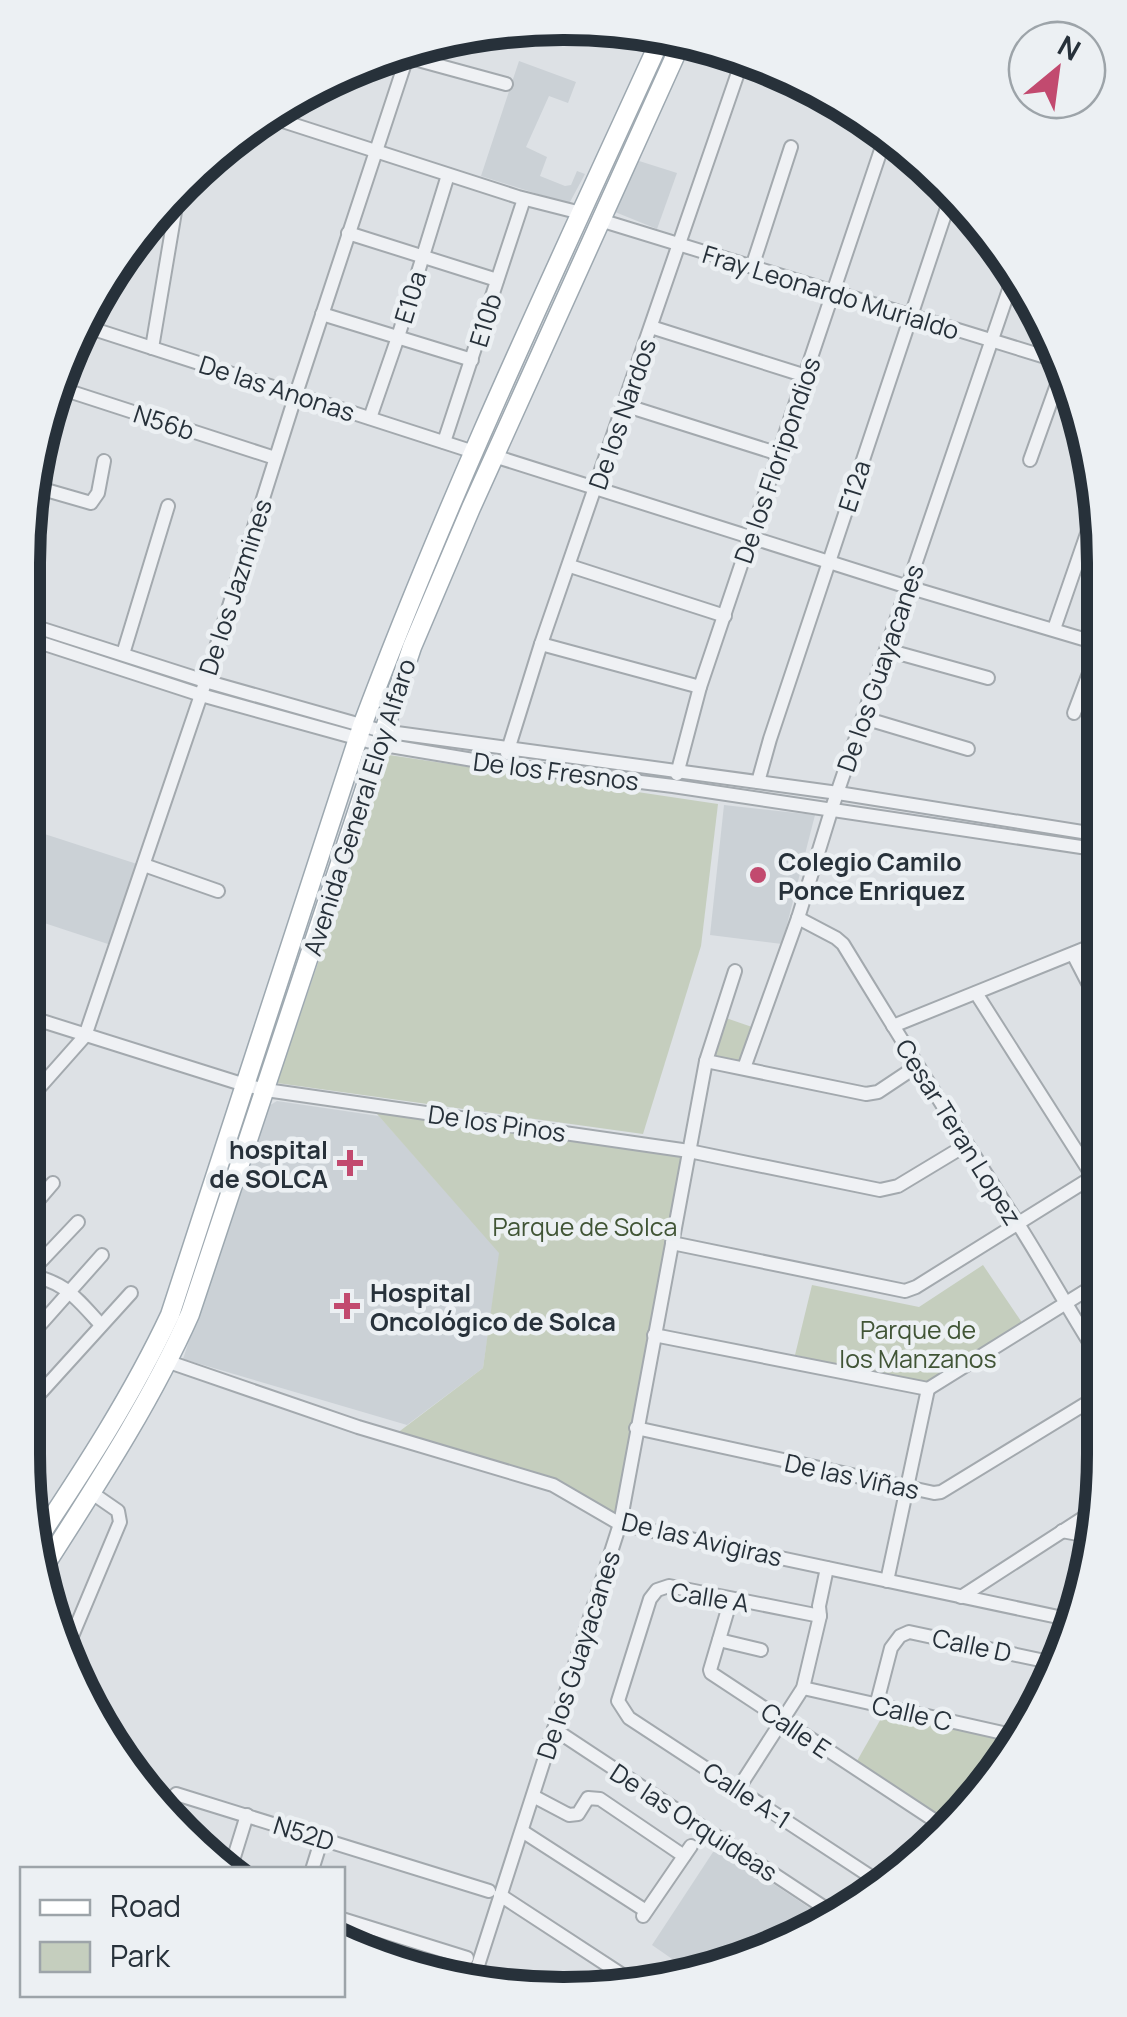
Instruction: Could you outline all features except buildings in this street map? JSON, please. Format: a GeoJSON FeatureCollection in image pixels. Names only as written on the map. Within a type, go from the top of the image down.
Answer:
{"type":"FeatureCollection","features":[{"type":"Feature","properties":{"kind":"main road","name":"Avenida General Eloy Alfaro"},"geometry":{"type":"LineString","coordinates":[[45,1528],[82,1472],[170,1315],[360,732],[453,497],[656,48]]}},
{"type":"Feature","properties":{"kind":"main road","name":"Avenida General Eloy Alfaro"},"geometry":{"type":"LineString","coordinates":[[50,1557],[169,1362],[190,1314],[412,647],[677,53]]}},
{"type":"Feature","properties":{"kind":"street"},"geometry":{"type":"LineString","coordinates":[[427,58],[506,84]]}},
{"type":"Feature","properties":{"kind":"street","name":"De los Jazmines"},"geometry":{"type":"LineString","coordinates":[[40,1087],[86,1036],[404,65]]}},
{"type":"Feature","properties":{"kind":"street","name":"De los Nardos"},"geometry":{"type":"LineString","coordinates":[[504,765],[541,644],[740,71]]}},
{"type":"Feature","properties":{"kind":"street"},"geometry":{"type":"LineString","coordinates":[[285,121],[581,214]]}},
{"type":"Feature","properties":{"kind":"street"},"geometry":{"type":"LineString","coordinates":[[752,267],[791,147]]}},
{"type":"Feature","properties":{"kind":"street","name":"De los Floripondios"},"geometry":{"type":"LineString","coordinates":[[673,786],[700,687],[882,148]]}},
{"type":"Feature","properties":{"kind":"street","name":"E10a"},"geometry":{"type":"LineString","coordinates":[[370,418],[448,175]]}},
{"type":"Feature","properties":{"kind":"street","name":"E10b"},"geometry":{"type":"LineString","coordinates":[[444,442],[524,199]]}},
{"type":"Feature","properties":{"kind":"street","name":"E12a"},"geometry":{"type":"LineString","coordinates":[[758,782],[948,208]]}},
{"type":"Feature","properties":{"kind":"street"},"geometry":{"type":"LineString","coordinates":[[152,348],[175,213]]}},
{"type":"Feature","properties":{"kind":"street","name":"Fray Leonardo Murialdo"},"geometry":{"type":"LineString","coordinates":[[600,220],[1044,357]]}},
{"type":"Feature","properties":{"kind":"street"},"geometry":{"type":"LineString","coordinates":[[348,233],[497,280]]}},
{"type":"Feature","properties":{"kind":"street","name":"De los Guayacanes"},"geometry":{"type":"LineString","coordinates":[[744,1068],[1009,289]]}},
{"type":"Feature","properties":{"kind":"street"},"geometry":{"type":"LineString","coordinates":[[322,314],[472,360]]}},
{"type":"Feature","properties":{"kind":"street"},"geometry":{"type":"LineString","coordinates":[[651,328],[806,376]]}},
{"type":"Feature","properties":{"kind":"street","name":"De las Anonas"},"geometry":{"type":"LineString","coordinates":[[95,330],[474,452]]}},
{"type":"Feature","properties":{"kind":"street"},"geometry":{"type":"LineString","coordinates":[[1030,460],[1055,385]]}},
{"type":"Feature","properties":{"kind":"street","name":"N56b"},"geometry":{"type":"LineString","coordinates":[[69,391],[275,458]]}},
{"type":"Feature","properties":{"kind":"street"},"geometry":{"type":"LineString","coordinates":[[624,405],[779,454]]}},
{"type":"Feature","properties":{"kind":"street"},"geometry":{"type":"LineString","coordinates":[[494,456],[1087,640]]}},
{"type":"Feature","properties":{"kind":"street"},"geometry":{"type":"LineString","coordinates":[[45,490],[92,503],[98,493],[104,461]]}},
{"type":"Feature","properties":{"kind":"street"},"geometry":{"type":"LineString","coordinates":[[123,654],[168,506]]}},
{"type":"Feature","properties":{"kind":"street"},"geometry":{"type":"LineString","coordinates":[[1054,629],[1086,536]]}},
{"type":"Feature","properties":{"kind":"street"},"geometry":{"type":"LineString","coordinates":[[570,566],[725,616]]}},
{"type":"Feature","properties":{"kind":"street","name":"De los Fresnos"},"geometry":{"type":"LineString","coordinates":[[40,629],[123,654],[203,688]]}},
{"type":"Feature","properties":{"kind":"street","name":"De los Fresnos"},"geometry":{"type":"LineString","coordinates":[[40,642],[380,738],[504,765],[832,808],[1087,848]]}},
{"type":"Feature","properties":{"kind":"street"},"geometry":{"type":"LineString","coordinates":[[541,644],[700,687]]}},
{"type":"Feature","properties":{"kind":"street"},"geometry":{"type":"LineString","coordinates":[[887,650],[988,678]]}},
{"type":"Feature","properties":{"kind":"street"},"geometry":{"type":"LineString","coordinates":[[1074,713],[1087,678]]}},
{"type":"Feature","properties":{"kind":"street"},"geometry":{"type":"LineString","coordinates":[[864,718],[968,749]]}},
{"type":"Feature","properties":{"kind":"street","name":"De los Fresnos"},"geometry":{"type":"LineString","coordinates":[[380,738],[508,748],[678,770],[1087,833]]}},
{"type":"Feature","properties":{"kind":"street"},"geometry":{"type":"LineString","coordinates":[[901,819],[904,803]]}},
{"type":"Feature","properties":{"kind":"street"},"geometry":{"type":"LineString","coordinates":[[1002,835],[1003,819]]}},
{"type":"Feature","properties":{"kind":"street"},"geometry":{"type":"LineString","coordinates":[[144,865],[218,891]]}},
{"type":"Feature","properties":{"kind":"street","name":"Cesar Teran Lopez"},"geometry":{"type":"LineString","coordinates":[[798,918],[842,944],[1087,1339]]}},
{"type":"Feature","properties":{"kind":"street"},"geometry":{"type":"LineString","coordinates":[[893,1026],[1087,948]]}},
{"type":"Feature","properties":{"kind":"street"},"geometry":{"type":"LineString","coordinates":[[1072,954],[1087,982]]}},
{"type":"Feature","properties":{"kind":"street","name":"De los Guayacanes"},"geometry":{"type":"LineString","coordinates":[[476,1970],[494,1893],[522,1830],[620,1524],[706,1061],[735,971]]}},
{"type":"Feature","properties":{"kind":"street"},"geometry":{"type":"LineString","coordinates":[[976,992],[1087,1159]]}},
{"type":"Feature","properties":{"kind":"street","name":"De los Pinos"},"geometry":{"type":"LineString","coordinates":[[40,1021],[266,1090],[689,1150],[880,1190],[898,1186],[966,1145]]}},
{"type":"Feature","properties":{"kind":"street"},"geometry":{"type":"LineString","coordinates":[[706,1061],[866,1094],[878,1092],[917,1066]]}},
{"type":"Feature","properties":{"kind":"street"},"geometry":{"type":"LineString","coordinates":[[672,1244],[905,1291],[916,1288],[1087,1180]]}},
{"type":"Feature","properties":{"kind":"street"},"geometry":{"type":"LineString","coordinates":[[40,1198],[53,1183]]}},
{"type":"Feature","properties":{"kind":"street"},"geometry":{"type":"LineString","coordinates":[[40,1261],[78,1222]]}},
{"type":"Feature","properties":{"kind":"street"},"geometry":{"type":"LineString","coordinates":[[40,1324],[102,1255]]}},
{"type":"Feature","properties":{"kind":"street"},"geometry":{"type":"LineString","coordinates":[[40,1279],[70,1290],[101,1325]]}},
{"type":"Feature","properties":{"kind":"street"},"geometry":{"type":"LineString","coordinates":[[654,1335],[928,1389],[1087,1290]]}},
{"type":"Feature","properties":{"kind":"street"},"geometry":{"type":"LineString","coordinates":[[40,1392],[131,1292]]}},
{"type":"Feature","properties":{"kind":"street","name":"De las Avigiras"},"geometry":{"type":"LineString","coordinates":[[169,1362],[358,1427],[553,1485],[620,1524],[1060,1618]]}},
{"type":"Feature","properties":{"kind":"street"},"geometry":{"type":"LineString","coordinates":[[887,1581],[928,1389]]}},
{"type":"Feature","properties":{"kind":"street","name":"De las Viñas"},"geometry":{"type":"LineString","coordinates":[[636,1428],[934,1494],[1087,1403]]}},
{"type":"Feature","properties":{"kind":"street"},"geometry":{"type":"LineString","coordinates":[[73,1635],[120,1522],[118,1511],[92,1493]]}},
{"type":"Feature","properties":{"kind":"street"},"geometry":{"type":"LineString","coordinates":[[961,1597],[1083,1517]]}},
{"type":"Feature","properties":{"kind":"street"},"geometry":{"type":"LineString","coordinates":[[1062,1531],[1081,1535]]}},
{"type":"Feature","properties":{"kind":"street"},"geometry":{"type":"LineString","coordinates":[[738,1789],[803,1688],[820,1616],[827,1607],[831,1569]]}},
{"type":"Feature","properties":{"kind":"street","name":"Calle A"},"geometry":{"type":"LineString","coordinates":[[618,1701],[650,1599],[657,1590],[670,1586],[820,1616]]}},
{"type":"Feature","properties":{"kind":"street","name":"Calle E"},"geometry":{"type":"LineString","coordinates":[[731,1600],[711,1673],[936,1822]]}},
{"type":"Feature","properties":{"kind":"street","name":"Calle D"},"geometry":{"type":"LineString","coordinates":[[876,1706],[891,1648],[909,1632],[1044,1661]]}},
{"type":"Feature","properties":{"kind":"street"},"geometry":{"type":"LineString","coordinates":[[719,1640],[761,1650]]}},
{"type":"Feature","properties":{"kind":"street","name":"Calle C"},"geometry":{"type":"LineString","coordinates":[[803,1688],[1005,1734]]}},
{"type":"Feature","properties":{"kind":"street","name":"Calle A-1"},"geometry":{"type":"LineString","coordinates":[[618,1701],[629,1718],[871,1877]]}},
{"type":"Feature","properties":{"kind":"street","name":"De las Orquideas"},"geometry":{"type":"LineString","coordinates":[[554,1729],[824,1907]]}},
{"type":"Feature","properties":{"kind":"street","name":"N52D"},"geometry":{"type":"LineString","coordinates":[[173,1803],[176,1794],[494,1893],[621,1974]]}},
{"type":"Feature","properties":{"kind":"street"},"geometry":{"type":"LineString","coordinates":[[522,1830],[644,1913],[687,1851],[600,1799],[588,1798],[578,1814],[569,1816],[533,1796]]}},
{"type":"Feature","properties":{"kind":"street"},"geometry":{"type":"LineString","coordinates":[[233,1859],[246,1816]]}},
{"type":"Feature","properties":{"kind":"street"},"geometry":{"type":"LineString","coordinates":[[313,1867],[322,1838]]}},
{"type":"Feature","properties":{"kind":"street"},"geometry":{"type":"LineString","coordinates":[[345,1920],[467,1958]]}},
{"type":"Feature","properties":{"kind":"shaded area"},"geometry":{"type":"Polygon","coordinates":[[[519,61],[576,82],[568,103],[549,96],[526,147],[547,157],[540,176],[565,186],[571,185],[577,171],[585,174],[570,202],[481,176],[519,61]]]}},
{"type":"Feature","properties":{"kind":"shaded area"},"geometry":{"type":"Polygon","coordinates":[[[636,160],[677,173],[657,229],[615,212],[636,160]]]}},
{"type":"Feature","properties":{"kind":"shaded area","name":"Colegio Camilo Ponce Enriquez"},"geometry":{"type":"Polygon","coordinates":[[[724,805],[815,815],[782,944],[710,935],[724,805]]]}},
{"type":"Feature","properties":{"kind":"shaded area"},"geometry":{"type":"Polygon","coordinates":[[[40,833],[137,864],[111,945],[40,922],[40,833]]]}},
{"type":"Feature","properties":{"kind":"shaded area","name":"Hospital Oncológico de Solca"},"geometry":{"type":"Polygon","coordinates":[[[277,1101],[379,1116],[500,1253],[483,1368],[407,1425],[183,1359],[267,1107],[277,1101]]]}},
{"type":"Feature","properties":{"kind":"shaded area"},"geometry":{"type":"Polygon","coordinates":[[[717,1846],[816,1912],[764,1937],[679,1964],[652,1945],[717,1846]]]}},
{"type":"Feature","properties":{"kind":"green space"},"geometry":{"type":"Polygon","coordinates":[[[389,755],[718,804],[701,946],[643,1134],[277,1083],[389,755]]]}},
{"type":"Feature","properties":{"kind":"green space"},"geometry":{"type":"Polygon","coordinates":[[[726,1018],[752,1027],[741,1063],[715,1055],[726,1018]]]}},
{"type":"Feature","properties":{"kind":"green space","name":"Parque de Solca"},"geometry":{"type":"Polygon","coordinates":[[[370,1106],[689,1151],[620,1524],[553,1485],[392,1437],[483,1368],[499,1253],[370,1106]]]}},
{"type":"Feature","properties":{"kind":"green space","name":"Parque de los Manzanos"},"geometry":{"type":"Polygon","coordinates":[[[983,1265],[1023,1324],[925,1383],[795,1355],[812,1285],[919,1307],[983,1265]]]}},
{"type":"Feature","properties":{"kind":"green space"},"geometry":{"type":"Polygon","coordinates":[[[887,1708],[1005,1734],[936,1822],[853,1768],[887,1708]]]}},
{"type":"Feature","properties":{"kind":"place","name":"Colegio Camilo Ponce Enriquez"},"geometry":{"type":"Point","coordinates":[758,875]}},
{"type":"Feature","properties":{"kind":"place","name":"hospital de SOLCA"},"geometry":{"type":"Point","coordinates":[350,1163]}},
{"type":"Feature","properties":{"kind":"place","name":"Hospital Oncológico de Solca"},"geometry":{"type":"Point","coordinates":[347,1306]}}]}
